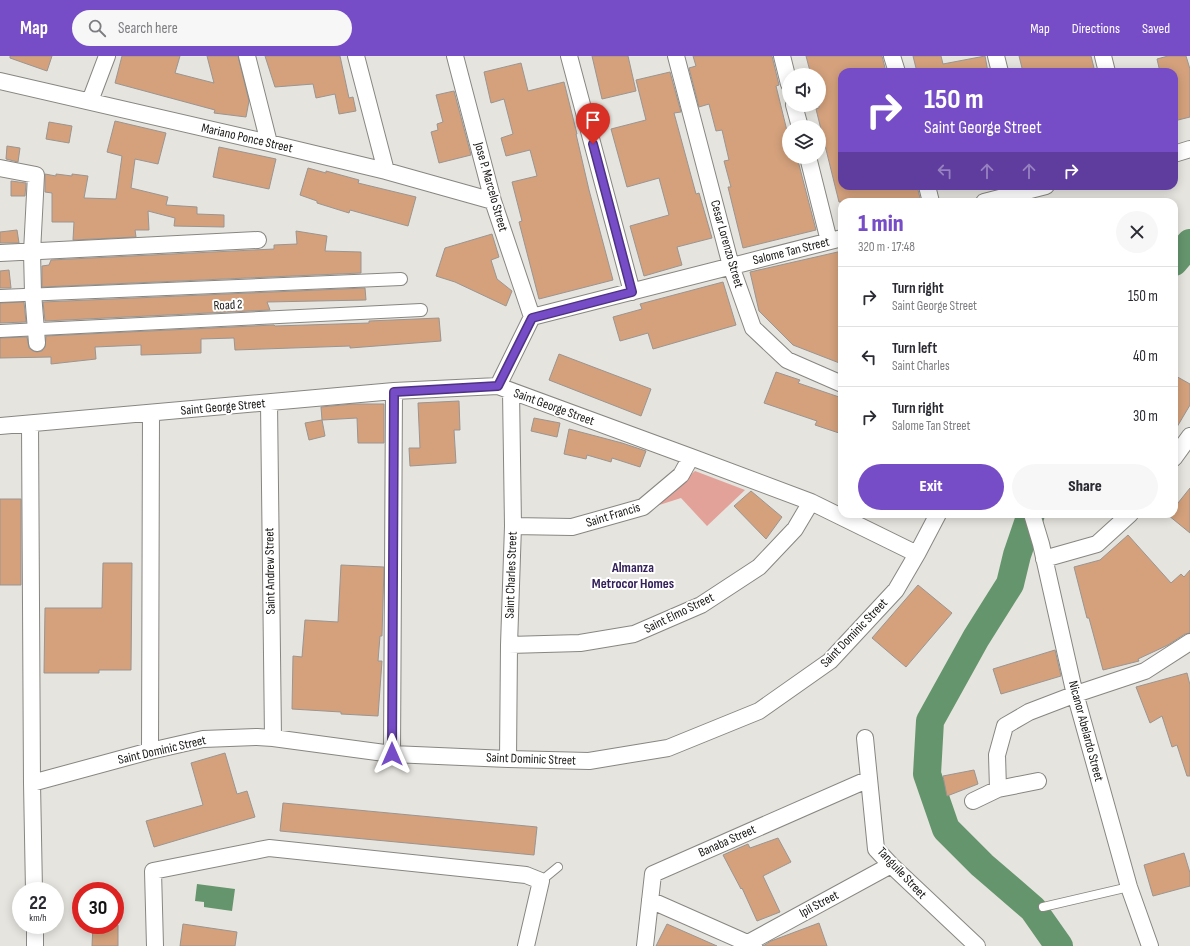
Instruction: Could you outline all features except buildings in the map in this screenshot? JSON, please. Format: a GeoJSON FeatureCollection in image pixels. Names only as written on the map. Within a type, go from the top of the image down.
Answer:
{"type":"FeatureCollection","features":[{"type":"Feature","properties":{"kind":"street"},"geometry":{"type":"LineString","coordinates":[[90,102],[107,56]]}},
{"type":"Feature","properties":{"kind":"street"},"geometry":{"type":"LineString","coordinates":[[247,56],[269,143]]}},
{"type":"Feature","properties":{"kind":"street"},"geometry":{"type":"LineString","coordinates":[[356,56],[386,171]]}},
{"type":"Feature","properties":{"kind":"street","name":"Jose P. Marcelo Street"},"geometry":{"type":"LineString","coordinates":[[455,56],[493,201],[532,318]]}},
{"type":"Feature","properties":{"kind":"street"},"geometry":{"type":"LineString","coordinates":[[570,56],[632,292]]}},
{"type":"Feature","properties":{"kind":"street","name":"Cesar Lorenzo Street"},"geometry":{"type":"LineString","coordinates":[[676,56],[731,266],[753,328],[787,360],[838,382]]}},
{"type":"Feature","properties":{"kind":"street"},"geometry":{"type":"LineString","coordinates":[[782,56],[785,68]]}},
{"type":"Feature","properties":{"kind":"street"},"geometry":{"type":"LineString","coordinates":[[892,56],[896,68]]}},
{"type":"Feature","properties":{"kind":"street"},"geometry":{"type":"LineString","coordinates":[[996,56],[999,68]]}},
{"type":"Feature","properties":{"kind":"street"},"geometry":{"type":"LineString","coordinates":[[1103,56],[1106,68]]}},
{"type":"Feature","properties":{"kind":"street","name":"Mariano Ponce Street"},"geometry":{"type":"LineString","coordinates":[[0,81],[386,171],[493,201]]}},
{"type":"Feature","properties":{"kind":"street"},"geometry":{"type":"LineString","coordinates":[[1178,153],[1190,149]]}},
{"type":"Feature","properties":{"kind":"street"},"geometry":{"type":"LineString","coordinates":[[810,164],[836,240]]}},
{"type":"Feature","properties":{"kind":"street"},"geometry":{"type":"LineString","coordinates":[[0,168],[36,175],[32,252],[33,293],[37,336]]}},
{"type":"Feature","properties":{"kind":"street"},"geometry":{"type":"LineString","coordinates":[[1004,198],[1030,193]]}},
{"type":"Feature","properties":{"kind":"street"},"geometry":{"type":"LineString","coordinates":[[0,254],[258,240]]}},
{"type":"Feature","properties":{"kind":"street","name":"Salome Tan Street"},"geometry":{"type":"LineString","coordinates":[[532,318],[836,240]]}},
{"type":"Feature","properties":{"kind":"street"},"geometry":{"type":"LineString","coordinates":[[0,296],[33,293],[401,278]]}},
{"type":"Feature","properties":{"kind":"street","name":"Road 2"},"geometry":{"type":"LineString","coordinates":[[0,331],[37,336],[422,310]]}},
{"type":"Feature","properties":{"kind":"street"},"geometry":{"type":"LineString","coordinates":[[504,388],[532,318]]}},
{"type":"Feature","properties":{"kind":"street","name":"Saint George Street"},"geometry":{"type":"LineString","coordinates":[[0,426],[394,392],[504,388],[811,502],[838,515]]}},
{"type":"Feature","properties":{"kind":"street","name":"Saint Charles Street"},"geometry":{"type":"LineString","coordinates":[[504,388],[513,526],[509,645],[508,759]]}},
{"type":"Feature","properties":{"kind":"street"},"geometry":{"type":"LineString","coordinates":[[392,754],[394,392]]}},
{"type":"Feature","properties":{"kind":"street","name":"Saint Andrew Street"},"geometry":{"type":"LineString","coordinates":[[269,403],[273,738]]}},
{"type":"Feature","properties":{"kind":"street"},"geometry":{"type":"LineString","coordinates":[[150,751],[151,413]]}},
{"type":"Feature","properties":{"kind":"street"},"geometry":{"type":"LineString","coordinates":[[30,424],[34,882]]}},
{"type":"Feature","properties":{"kind":"street"},"geometry":{"type":"LineString","coordinates":[[1178,452],[1190,436]]}},
{"type":"Feature","properties":{"kind":"street","name":"Saint Francis"},"geometry":{"type":"LineString","coordinates":[[513,526],[572,527],[643,507],[681,475],[691,457]]}},
{"type":"Feature","properties":{"kind":"street","name":"Saint Elmo Street"},"geometry":{"type":"LineString","coordinates":[[509,645],[580,643],[634,634],[701,605],[759,567],[795,529],[811,502]]}},
{"type":"Feature","properties":{"kind":"street","name":"Saint George Street"},"geometry":{"type":"LineString","coordinates":[[844,518],[917,554]]}},
{"type":"Feature","properties":{"kind":"street","name":"Saint Dominic Street"},"geometry":{"type":"LineString","coordinates":[[32,783],[150,751],[203,739],[257,737],[392,754],[589,761],[668,748],[760,711],[830,661],[896,590],[936,518]]}},
{"type":"Feature","properties":{"kind":"street","name":"Nicanor Abelardo Street"},"geometry":{"type":"LineString","coordinates":[[1033,518],[1076,694],[1128,887],[1150,946]]}},
{"type":"Feature","properties":{"kind":"street"},"geometry":{"type":"LineString","coordinates":[[1044,559],[1097,544],[1126,518]]}},
{"type":"Feature","properties":{"kind":"street"},"geometry":{"type":"LineString","coordinates":[[998,789],[997,755],[1005,726],[1029,712],[1076,694],[1145,671],[1190,642]]}},
{"type":"Feature","properties":{"kind":"street","name":"Tanguile Street"},"geometry":{"type":"LineString","coordinates":[[865,738],[876,849],[977,946]]}},
{"type":"Feature","properties":{"kind":"street","name":"Banaba Street"},"geometry":{"type":"LineString","coordinates":[[645,946],[653,874],[868,779]]}},
{"type":"Feature","properties":{"kind":"street"},"geometry":{"type":"LineString","coordinates":[[973,801],[998,789],[1038,781]]}},
{"type":"Feature","properties":{"kind":"street"},"geometry":{"type":"LineString","coordinates":[[155,946],[147,868],[269,848],[526,875],[541,880],[526,946]]}},
{"type":"Feature","properties":{"kind":"street","name":"Ipil Street"},"geometry":{"type":"LineString","coordinates":[[751,944],[891,865]]}},
{"type":"Feature","properties":{"kind":"street"},"geometry":{"type":"LineString","coordinates":[[650,900],[751,944]]}},
{"type":"Feature","properties":{"kind":"street"},"geometry":{"type":"LineString","coordinates":[[35,934],[35,946]]}},
{"type":"Feature","properties":{"kind":"lane"},"geometry":{"type":"LineString","coordinates":[[541,880],[558,866]]}},
{"type":"Feature","properties":{"kind":"lane"},"geometry":{"type":"LineString","coordinates":[[1042,907],[1128,887]]}},
{"type":"Feature","properties":{"kind":"shaded area"},"geometry":{"type":"Polygon","coordinates":[[[695,471],[745,490],[707,526],[681,498],[653,507],[695,471]]]}},
{"type":"Feature","properties":{"kind":"shaded area"},"geometry":{"type":"Polygon","coordinates":[[[197,884],[235,889],[232,911],[204,907],[204,902],[195,901],[197,884]]]}},
{"type":"Feature","properties":{"kind":"waterway"},"geometry":{"type":"LineString","coordinates":[[1178,257],[1190,243]]}},
{"type":"Feature","properties":{"kind":"waterway"},"geometry":{"type":"LineString","coordinates":[[1030,518],[1017,555],[1010,584],[976,638],[930,721],[927,774],[946,829],[982,865],[1033,909],[1059,946]]}},
{"type":"Feature","properties":{"kind":"district","name":"Almanza Metrocor Homes"},"geometry":{"type":"Point","coordinates":[633,576]}},
{"type":"Feature","properties":{"kind":"route"},"geometry":{"type":"LineString","coordinates":[[392,754],[394,392],[498,386],[532,318],[632,292],[593,144]]}}]}
